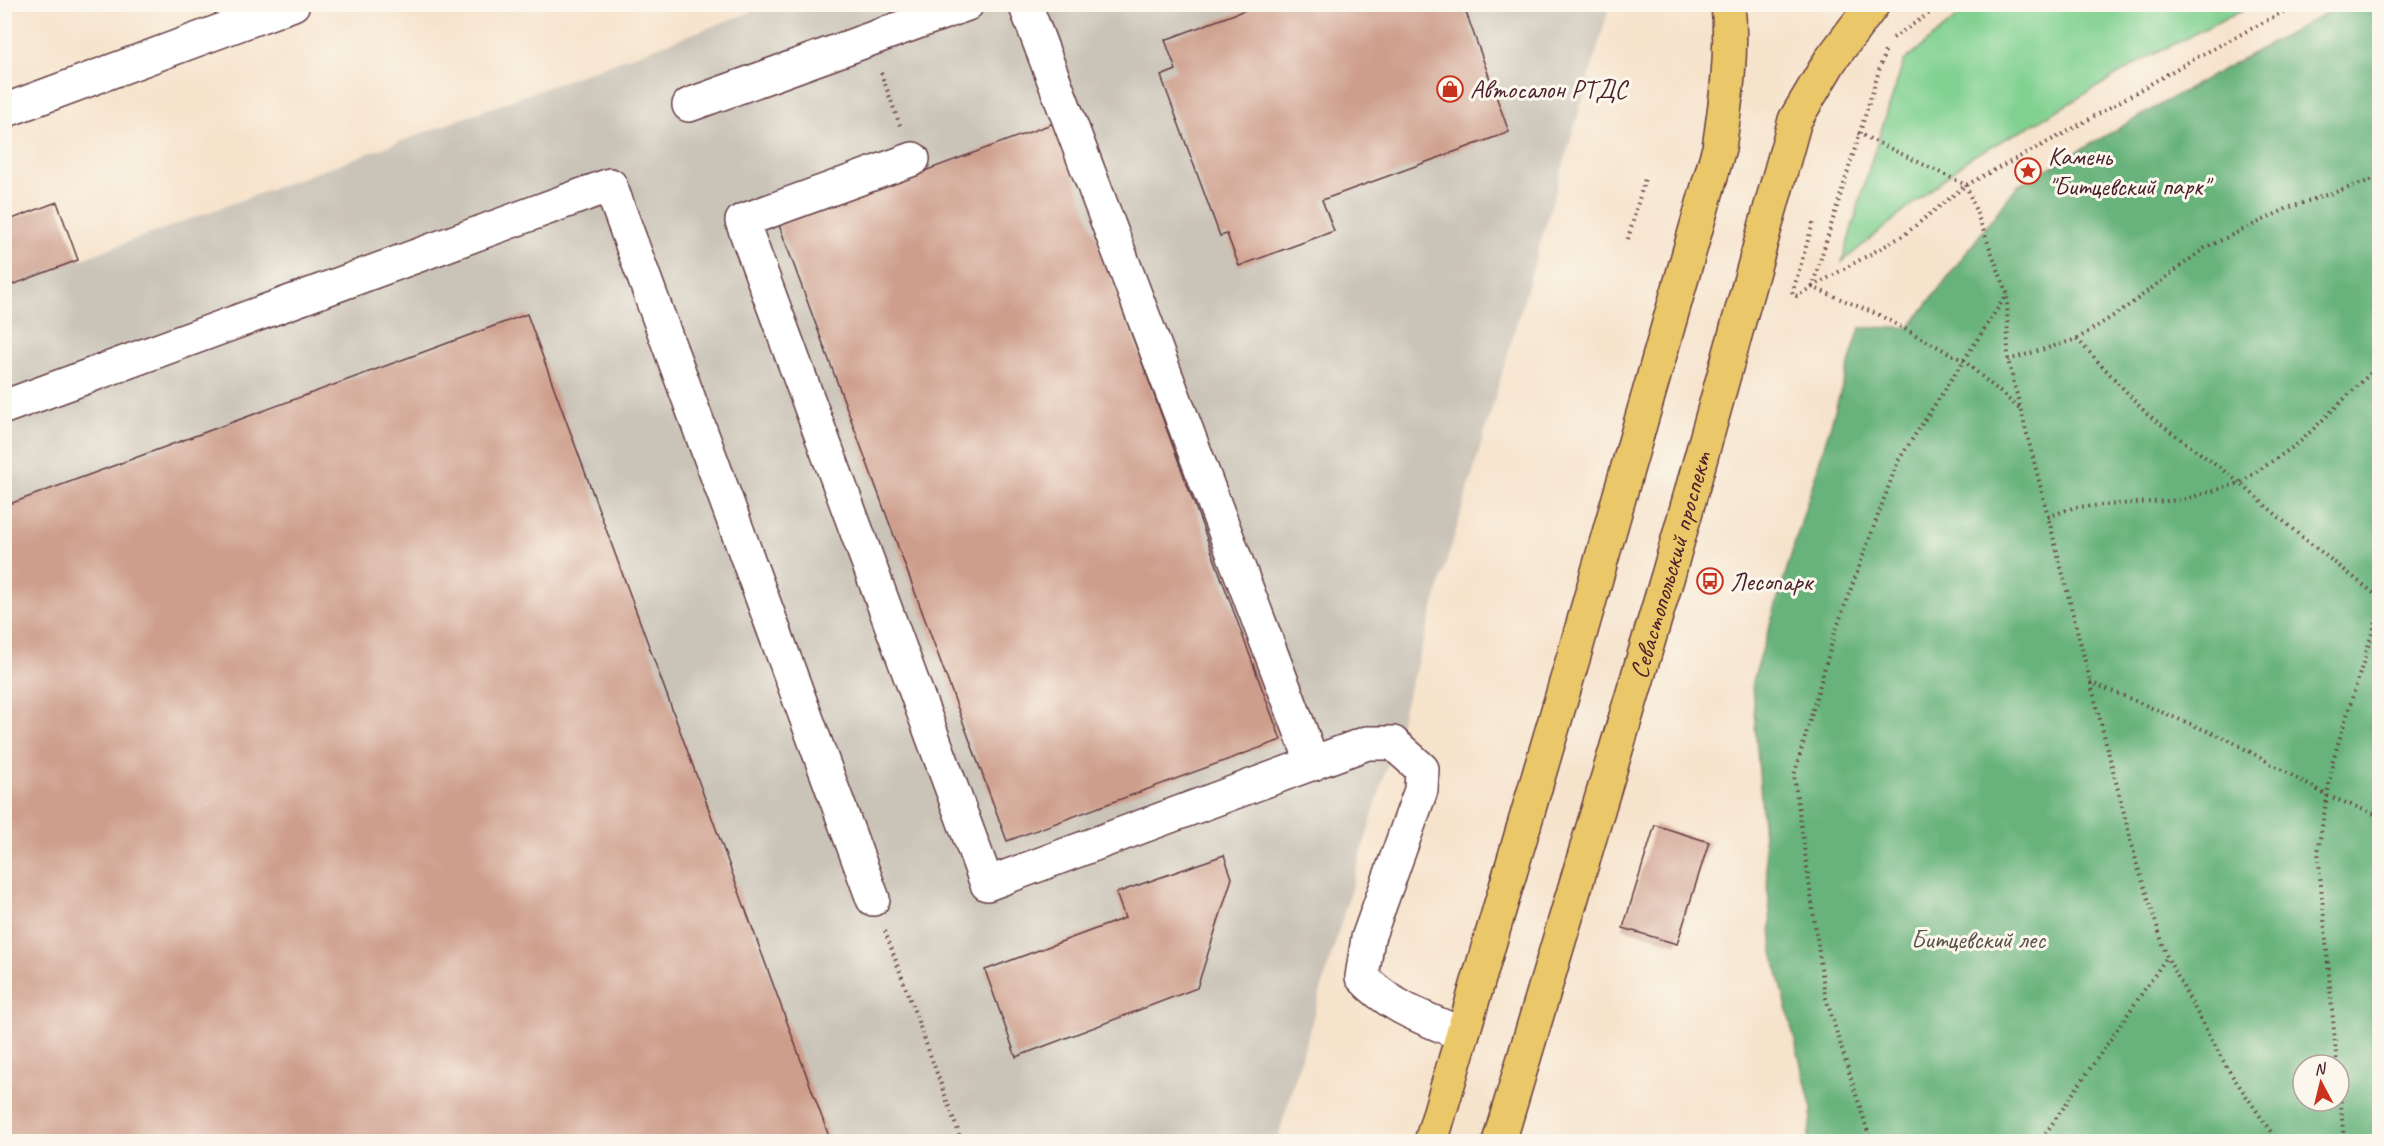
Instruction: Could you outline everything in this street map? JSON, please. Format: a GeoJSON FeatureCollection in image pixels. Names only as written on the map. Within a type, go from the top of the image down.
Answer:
{"type":"FeatureCollection","features":[{"type":"Feature","properties":{"kind":"main road"},"geometry":{"type":"LineString","coordinates":[[1431,1142],[1719,148],[1729,84],[1731,28],[1728,4]]}},
{"type":"Feature","properties":{"kind":"main road","name":"Севастопольский проспект"},"geometry":{"type":"LineString","coordinates":[[1499,1142],[1669,572],[1795,120],[1830,61],[1873,4]]}},
{"type":"Feature","properties":{"kind":"lane"},"geometry":{"type":"LineString","coordinates":[[4,111],[293,4]]}},
{"type":"Feature","properties":{"kind":"lane"},"geometry":{"type":"LineString","coordinates":[[689,105],[967,4]]}},
{"type":"Feature","properties":{"kind":"lane"},"geometry":{"type":"LineString","coordinates":[[1025,4],[1314,764]]}},
{"type":"Feature","properties":{"kind":"lane"},"geometry":{"type":"LineString","coordinates":[[913,159],[742,221],[987,884],[1367,743],[1394,743],[1422,769],[1421,790],[1368,938],[1362,977],[1374,991],[1402,1010],[1462,1034]]}},
{"type":"Feature","properties":{"kind":"lane"},"geometry":{"type":"LineString","coordinates":[[4,407],[610,185],[873,900]]}},
{"type":"Feature","properties":{"kind":"path"},"geometry":{"type":"LineString","coordinates":[[1812,286],[1888,41],[1943,4]]}},
{"type":"Feature","properties":{"kind":"path"},"geometry":{"type":"LineString","coordinates":[[1813,223],[1792,294],[1797,296],[1904,235],[1966,185],[2298,4]]}},
{"type":"Feature","properties":{"kind":"path"},"geometry":{"type":"LineString","coordinates":[[869,40],[913,159]]}},
{"type":"Feature","properties":{"kind":"path"},"geometry":{"type":"LineString","coordinates":[[1858,133],[1966,185],[2007,293],[2008,360],[2137,864],[2167,957],[2227,1068],[2278,1142]]}},
{"type":"Feature","properties":{"kind":"path"},"geometry":{"type":"LineString","coordinates":[[2008,360],[2077,339],[2124,309],[2205,248],[2288,208],[2379,177]]}},
{"type":"Feature","properties":{"kind":"path"},"geometry":{"type":"LineString","coordinates":[[1628,239],[1645,178]]}},
{"type":"Feature","properties":{"kind":"path"},"geometry":{"type":"LineString","coordinates":[[1812,286],[1879,315],[1964,360],[2022,411]]}},
{"type":"Feature","properties":{"kind":"path"},"geometry":{"type":"LineString","coordinates":[[1871,1142],[1825,995],[1794,776],[1835,632],[1898,461],[2007,293]]}},
{"type":"Feature","properties":{"kind":"path"},"geometry":{"type":"LineString","coordinates":[[2077,339],[2147,414],[2241,483],[2297,533],[2379,598]]}},
{"type":"Feature","properties":{"kind":"path"},"geometry":{"type":"LineString","coordinates":[[2048,517],[2075,507],[2182,500],[2241,483],[2299,443],[2379,364]]}},
{"type":"Feature","properties":{"kind":"path"},"geometry":{"type":"LineString","coordinates":[[2336,1053],[2318,851],[2333,760],[2379,608]]}},
{"type":"Feature","properties":{"kind":"path"},"geometry":{"type":"LineString","coordinates":[[2090,682],[2231,741],[2328,796],[2379,816]]}},
{"type":"Feature","properties":{"kind":"path"},"geometry":{"type":"LineString","coordinates":[[873,900],[962,1142]]}},
{"type":"Feature","properties":{"kind":"path"},"geometry":{"type":"LineString","coordinates":[[2037,1142],[2050,1127],[2167,957]]}},
{"type":"Feature","properties":{"kind":"path"},"geometry":{"type":"LineString","coordinates":[[2342,1113],[2344,1142]]}},
{"type":"Feature","properties":{"kind":"shaded area"},"geometry":{"type":"Polygon","coordinates":[[[770,5],[1610,5],[1277,1141],[5,1142],[5,222],[57,202],[79,260],[770,5]]]}},
{"type":"Feature","properties":{"kind":"green space","name":"Битцевский лес"},"geometry":{"type":"Polygon","coordinates":[[[2343,4],[2380,5],[2379,1141],[1808,1141],[1812,1109],[1773,952],[1752,684],[1860,328],[1910,327],[2017,186],[2343,4]]]}},
{"type":"Feature","properties":{"kind":"green space"},"geometry":{"type":"Polygon","coordinates":[[[1972,5],[2252,5],[2148,57],[2039,121],[1971,157],[1842,262],[1904,61],[1972,5]]]}},
{"type":"Feature","properties":{"kind":"building"},"geometry":{"type":"Polygon","coordinates":[[[1261,4],[1463,4],[1509,132],[1322,200],[1334,231],[1239,266],[1227,234],[1220,236],[1161,76],[1176,70],[1165,40],[1261,4]]]}},
{"type":"Feature","properties":{"kind":"building"},"geometry":{"type":"Polygon","coordinates":[[[1054,123],[1281,740],[1007,841],[779,225],[1054,123]]]}},
{"type":"Feature","properties":{"kind":"building"},"geometry":{"type":"Polygon","coordinates":[[[57,202],[78,260],[4,288],[4,222],[57,202]]]}},
{"type":"Feature","properties":{"kind":"building"},"geometry":{"type":"Polygon","coordinates":[[[527,314],[831,1142],[4,1142],[4,506],[527,314]]]}},
{"type":"Feature","properties":{"kind":"building"},"geometry":{"type":"Polygon","coordinates":[[[1655,825],[1709,842],[1677,944],[1623,928],[1655,825]]]}},
{"type":"Feature","properties":{"kind":"building"},"geometry":{"type":"Polygon","coordinates":[[[1224,855],[1232,878],[1197,988],[1016,1057],[985,970],[1125,918],[1116,893],[1224,855]]]}},
{"type":"Feature","properties":{"kind":"place","name":"Автосалон РТДС"},"geometry":{"type":"Point","coordinates":[1450,89]}},
{"type":"Feature","properties":{"kind":"place","name":"Камень \"Битцевский парк\""},"geometry":{"type":"Point","coordinates":[2028,171]}},
{"type":"Feature","properties":{"kind":"place","name":"Лесопарк"},"geometry":{"type":"Point","coordinates":[1710,581]}}]}
